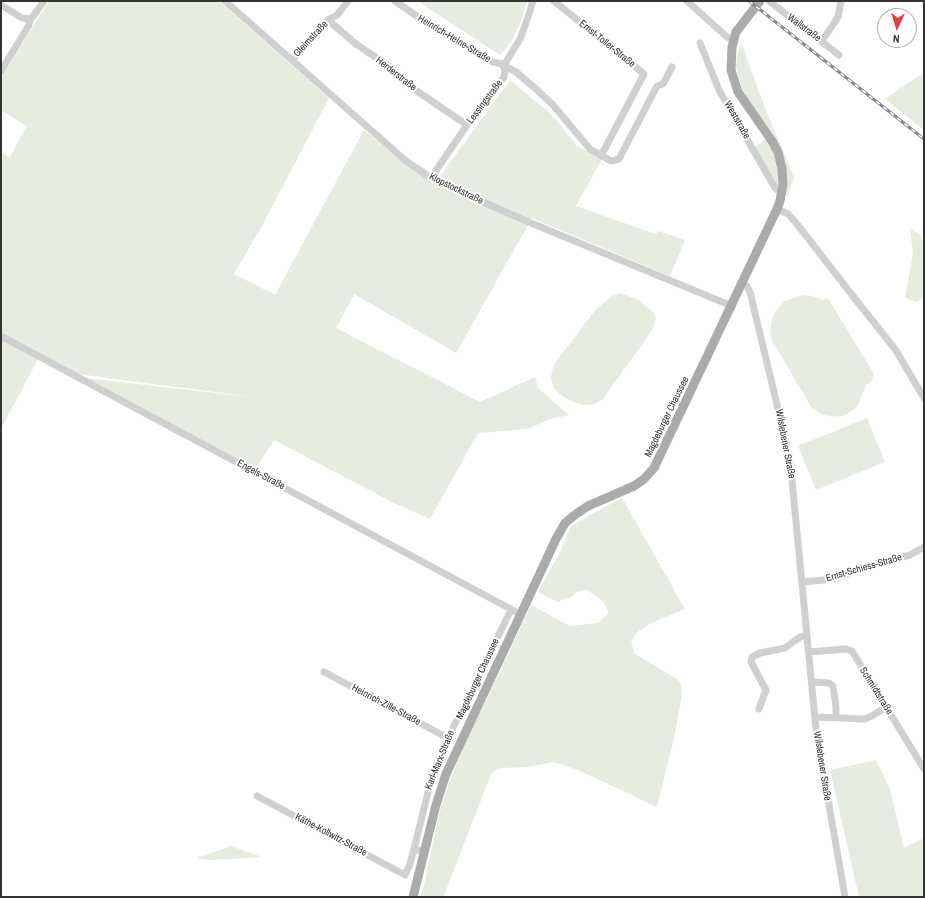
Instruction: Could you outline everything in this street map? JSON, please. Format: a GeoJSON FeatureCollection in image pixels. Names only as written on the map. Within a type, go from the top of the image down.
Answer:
{"type":"FeatureCollection","features":[{"type":"Feature","properties":{"kind":"main road","name":"Magdeburger Chaussee"},"geometry":{"type":"LineString","coordinates":[[413,897],[436,805],[446,774],[556,539],[565,523],[576,514],[588,506],[640,483],[654,468],[777,209],[782,190],[782,169],[778,152],[738,92],[734,81],[731,62],[736,32],[760,1]]}},
{"type":"Feature","properties":{"kind":"street"},"geometry":{"type":"LineString","coordinates":[[1,5],[22,18],[30,18],[34,16],[44,1]]}},
{"type":"Feature","properties":{"kind":"street","name":"Klopstockstraße"},"geometry":{"type":"LineString","coordinates":[[225,1],[406,161],[431,178],[531,223],[732,306]]}},
{"type":"Feature","properties":{"kind":"street","name":"Gleimstraße"},"geometry":{"type":"LineString","coordinates":[[292,60],[328,20],[337,15],[348,1]]}},
{"type":"Feature","properties":{"kind":"street","name":"Heinrich-Heine-Straße"},"geometry":{"type":"LineString","coordinates":[[394,1],[424,21],[493,62],[502,64],[516,72],[536,88],[562,115],[590,149],[601,156]]}},
{"type":"Feature","properties":{"kind":"street","name":"Lessingstraße"},"geometry":{"type":"LineString","coordinates":[[431,178],[467,125],[504,77],[505,70],[502,64],[506,62],[520,39],[532,1]]}},
{"type":"Feature","properties":{"kind":"street","name":"Ernst-Toller-Straße"},"geometry":{"type":"LineString","coordinates":[[554,1],[644,74],[601,156]]}},
{"type":"Feature","properties":{"kind":"street"},"geometry":{"type":"LineString","coordinates":[[687,1],[728,37],[734,40]]}},
{"type":"Feature","properties":{"kind":"street","name":"Wallstraße"},"geometry":{"type":"LineString","coordinates":[[769,1],[840,55]]}},
{"type":"Feature","properties":{"kind":"street"},"geometry":{"type":"LineString","coordinates":[[822,41],[838,17],[841,1]]}},
{"type":"Feature","properties":{"kind":"street"},"geometry":{"type":"LineString","coordinates":[[1,71],[29,25],[30,18]]}},
{"type":"Feature","properties":{"kind":"street","name":"Herderstraße"},"geometry":{"type":"LineString","coordinates":[[328,20],[356,44],[393,70],[411,87],[467,125]]}},
{"type":"Feature","properties":{"kind":"street","name":"Weststraße"},"geometry":{"type":"LineString","coordinates":[[700,43],[719,90],[775,188],[777,190],[782,190]]}},
{"type":"Feature","properties":{"kind":"street"},"geometry":{"type":"LineString","coordinates":[[601,156],[611,161],[619,159],[657,86],[663,84],[672,67]]}},
{"type":"Feature","properties":{"kind":"street"},"geometry":{"type":"LineString","coordinates":[[777,209],[788,214],[801,229],[895,349],[924,398]]}},
{"type":"Feature","properties":{"kind":"street","name":"Wilslebener Straße"},"geometry":{"type":"LineString","coordinates":[[742,283],[747,286],[750,292],[787,443],[792,474],[820,761],[845,897]]}},
{"type":"Feature","properties":{"kind":"street","name":"Engels-Straße"},"geometry":{"type":"LineString","coordinates":[[1,336],[520,614]]}},
{"type":"Feature","properties":{"kind":"street","name":"Ernst-Schiess-Straße"},"geometry":{"type":"LineString","coordinates":[[802,582],[837,578],[872,565],[910,555],[924,547]]}},
{"type":"Feature","properties":{"kind":"street","name":"Karl-Marx-Straße"},"geometry":{"type":"LineString","coordinates":[[405,875],[414,849],[429,785],[448,738],[511,610]]}},
{"type":"Feature","properties":{"kind":"street"},"geometry":{"type":"LineString","coordinates":[[759,709],[766,690],[751,662],[752,657],[760,653],[784,648],[800,637],[807,635]]}},
{"type":"Feature","properties":{"kind":"street","name":"Schmidtstraße"},"geometry":{"type":"LineString","coordinates":[[809,652],[846,649],[852,651],[924,769]]}},
{"type":"Feature","properties":{"kind":"street","name":"Heinrich-Zille-Straße"},"geometry":{"type":"LineString","coordinates":[[324,672],[448,738]]}},
{"type":"Feature","properties":{"kind":"street"},"geometry":{"type":"LineString","coordinates":[[812,682],[829,683],[833,686],[836,717]]}},
{"type":"Feature","properties":{"kind":"street"},"geometry":{"type":"LineString","coordinates":[[815,719],[836,717],[865,719],[886,707]]}},
{"type":"Feature","properties":{"kind":"street","name":"Käthe-Kollwitz-Straße"},"geometry":{"type":"LineString","coordinates":[[257,796],[405,875]]}},
{"type":"Feature","properties":{"kind":"street"},"geometry":{"type":"LineString","coordinates":[[414,849],[424,852]]}},
{"type":"Feature","properties":{"kind":"shaded area"},"geometry":{"type":"Polygon","coordinates":[[[49,1],[219,1],[329,98],[263,224],[234,274],[275,295],[364,130],[410,168],[438,179],[510,80],[551,114],[577,146],[602,159],[576,206],[655,234],[658,231],[685,240],[670,276],[532,218],[456,353],[354,294],[336,328],[480,402],[535,377],[538,388],[569,415],[550,419],[528,429],[478,433],[430,519],[392,502],[274,440],[254,471],[77,377],[267,399],[78,374],[38,359],[1,429],[1,157],[3,154],[10,157],[27,126],[1,110],[1,78],[49,1]]]}},
{"type":"Feature","properties":{"kind":"shaded area"},"geometry":{"type":"Polygon","coordinates":[[[417,1],[527,1],[521,21],[511,42],[500,55],[417,1]]]}},
{"type":"Feature","properties":{"kind":"shaded area"},"geometry":{"type":"Polygon","coordinates":[[[741,42],[767,113],[794,177],[787,197],[781,186],[776,186],[755,147],[773,134],[745,96],[742,89],[736,67],[741,42]]]}},
{"type":"Feature","properties":{"kind":"shaded area"},"geometry":{"type":"Polygon","coordinates":[[[924,72],[924,130],[885,99],[924,72]]]}},
{"type":"Feature","properties":{"kind":"shaded area"},"geometry":{"type":"Polygon","coordinates":[[[910,228],[920,235],[924,244],[924,297],[917,302],[905,298],[913,254],[910,228]]]}},
{"type":"Feature","properties":{"kind":"shaded area"},"geometry":{"type":"Polygon","coordinates":[[[621,293],[638,300],[653,312],[656,318],[653,329],[602,400],[593,405],[584,405],[573,402],[561,395],[553,387],[551,378],[552,371],[556,362],[596,309],[612,296],[621,293]]]}},
{"type":"Feature","properties":{"kind":"shaded area"},"geometry":{"type":"Polygon","coordinates":[[[804,295],[823,300],[826,298],[829,300],[874,374],[871,381],[866,385],[857,407],[846,415],[838,417],[823,415],[811,407],[772,340],[770,333],[771,324],[773,316],[778,308],[784,302],[804,295]]]}},
{"type":"Feature","properties":{"kind":"shaded area"},"geometry":{"type":"Polygon","coordinates":[[[867,418],[885,462],[816,490],[798,446],[867,418]]]}},
{"type":"Feature","properties":{"kind":"shaded area"},"geometry":{"type":"Polygon","coordinates":[[[622,498],[685,609],[651,623],[636,633],[631,642],[635,654],[677,679],[681,684],[682,696],[674,738],[657,807],[578,770],[554,762],[527,767],[501,768],[492,772],[444,895],[446,897],[420,897],[424,885],[439,814],[449,783],[466,740],[531,605],[570,626],[598,623],[609,613],[603,601],[587,590],[576,592],[571,598],[565,598],[558,602],[538,592],[560,552],[571,526],[622,498]]]}},
{"type":"Feature","properties":{"kind":"shaded area"},"geometry":{"type":"Polygon","coordinates":[[[876,760],[890,789],[904,848],[924,838],[924,897],[859,897],[830,770],[876,760]]]}},
{"type":"Feature","properties":{"kind":"shaded area"},"geometry":{"type":"Polygon","coordinates":[[[231,846],[262,857],[210,860],[196,858],[231,846]]]}},
{"type":"Feature","properties":{"kind":"railway"},"geometry":{"type":"LineString","coordinates":[[749,1],[924,139]]}}]}
